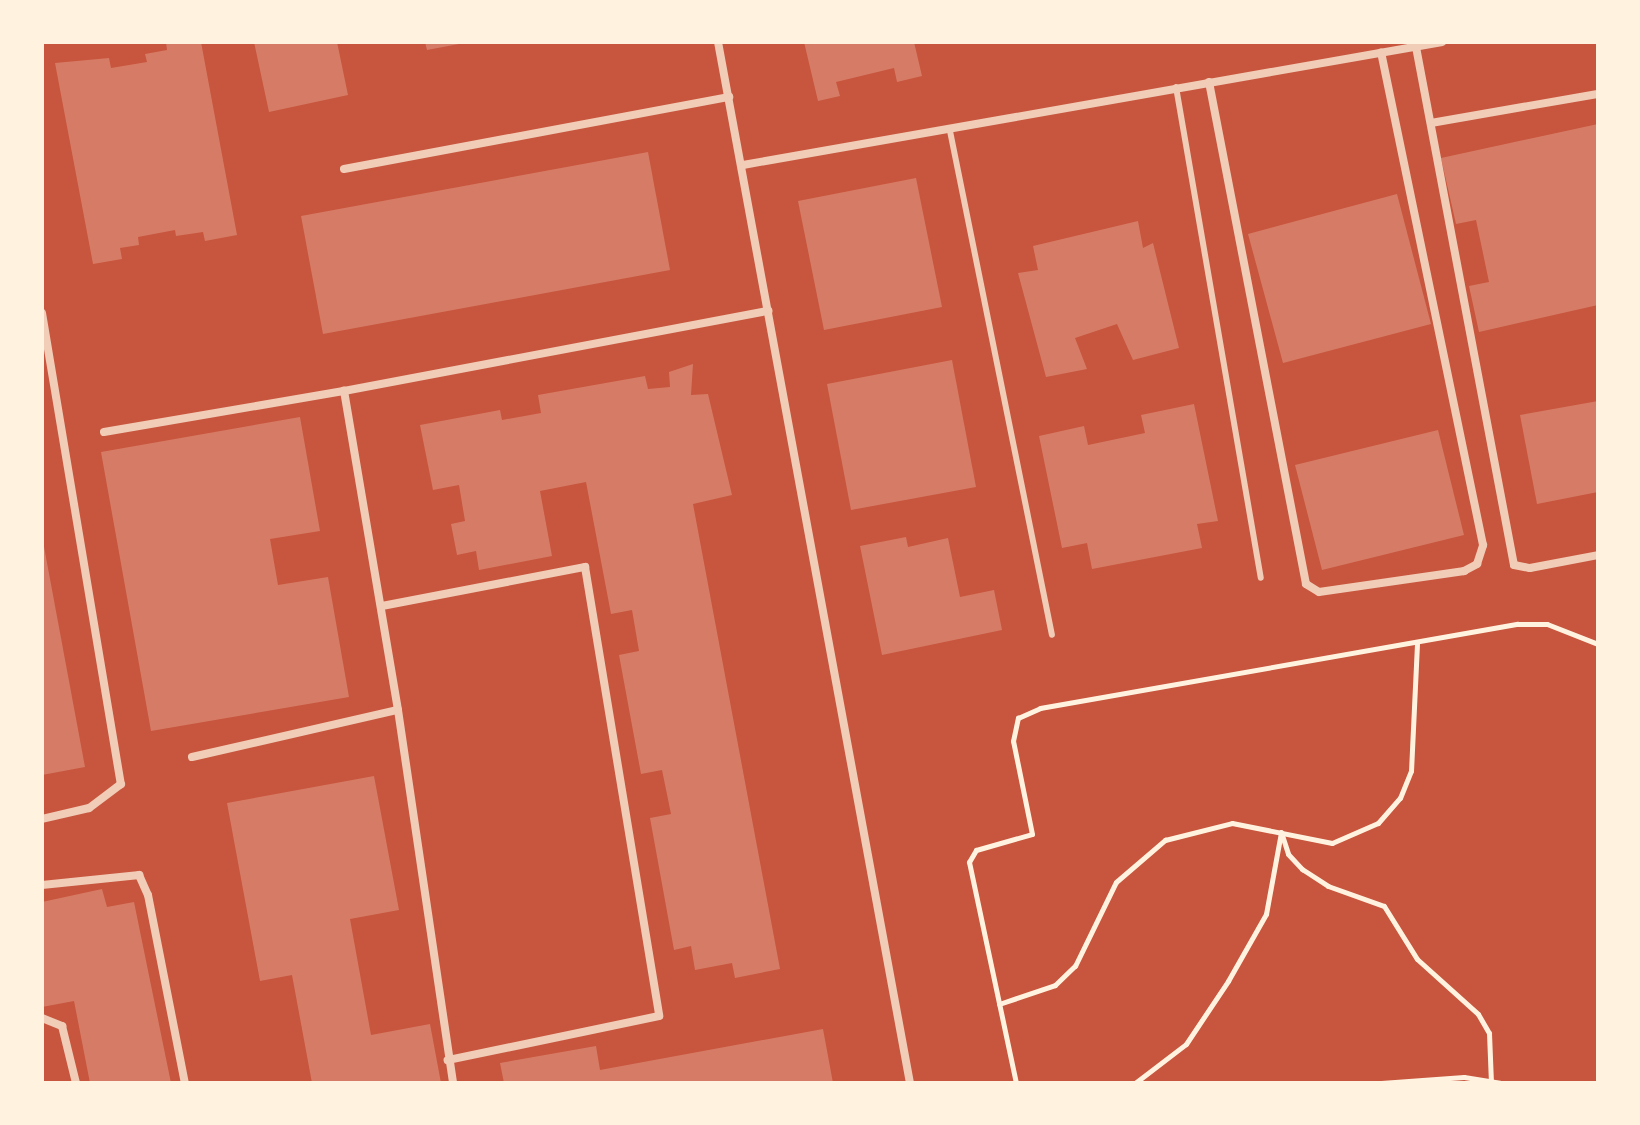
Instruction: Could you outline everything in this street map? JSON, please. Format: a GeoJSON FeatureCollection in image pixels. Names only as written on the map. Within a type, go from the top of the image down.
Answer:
{"type":"FeatureCollection","features":[{"type":"Feature","properties":{"kind":"street"},"geometry":{"type":"LineString","coordinates":[[718,42],[910,1083]]}},
{"type":"Feature","properties":{"kind":"street"},"geometry":{"type":"LineString","coordinates":[[743,165],[1442,42]]}},
{"type":"Feature","properties":{"kind":"street"},"geometry":{"type":"LineString","coordinates":[[1416,47],[1514,565],[1530,568],[1598,555]]}},
{"type":"Feature","properties":{"kind":"street"},"geometry":{"type":"LineString","coordinates":[[1209,82],[1306,584],[1319,592],[1464,571],[1477,564],[1483,545],[1381,52]]}},
{"type":"Feature","properties":{"kind":"street"},"geometry":{"type":"LineString","coordinates":[[1431,123],[1598,94]]}},
{"type":"Feature","properties":{"kind":"street"},"geometry":{"type":"LineString","coordinates":[[344,169],[729,97]]}},
{"type":"Feature","properties":{"kind":"street"},"geometry":{"type":"LineString","coordinates":[[104,432],[344,391],[769,311]]}},
{"type":"Feature","properties":{"kind":"street"},"geometry":{"type":"LineString","coordinates":[[42,313],[121,784],[89,808],[42,819]]}},
{"type":"Feature","properties":{"kind":"street"},"geometry":{"type":"LineString","coordinates":[[344,391],[382,606],[453,1083]]}},
{"type":"Feature","properties":{"kind":"street"},"geometry":{"type":"LineString","coordinates":[[382,606],[585,567],[659,1016],[448,1060]]}},
{"type":"Feature","properties":{"kind":"street"},"geometry":{"type":"LineString","coordinates":[[192,757],[398,710]]}},
{"type":"Feature","properties":{"kind":"street"},"geometry":{"type":"LineString","coordinates":[[42,885],[139,875],[148,895],[185,1083]]}},
{"type":"Feature","properties":{"kind":"street"},"geometry":{"type":"LineString","coordinates":[[42,1018],[62,1026],[76,1083]]}},
{"type":"Feature","properties":{"kind":"lane"},"geometry":{"type":"LineString","coordinates":[[1176,87],[1261,578]]}},
{"type":"Feature","properties":{"kind":"lane"},"geometry":{"type":"LineString","coordinates":[[950,131],[1052,635]]}},
{"type":"Feature","properties":{"kind":"path"},"geometry":{"type":"LineString","coordinates":[[1016,1083],[969,862],[976,850],[1032,834],[1013,741],[1018,718],[1040,708],[1417,642],[1547,624],[1598,644]]}},
{"type":"Feature","properties":{"kind":"path"},"geometry":{"type":"LineString","coordinates":[[999,1004],[1055,985],[1075,966],[1116,882],[1165,840],[1232,823],[1281,832],[1311,842],[1352,838],[1378,823],[1400,798],[1411,771],[1417,642]]}},
{"type":"Feature","properties":{"kind":"path"},"geometry":{"type":"LineString","coordinates":[[1281,832],[1288,854],[1302,869],[1328,886],[1384,906],[1417,959],[1478,1014],[1489,1033],[1491,1082]]}},
{"type":"Feature","properties":{"kind":"path"},"geometry":{"type":"LineString","coordinates":[[1135,1083],[1186,1044],[1228,981],[1266,914],[1281,832]]}},
{"type":"Feature","properties":{"kind":"path"},"geometry":{"type":"LineString","coordinates":[[1381,1083],[1464,1077],[1500,1083]]}},
{"type":"Feature","properties":{"kind":"building"},"geometry":{"type":"Polygon","coordinates":[[[166,42],[201,42],[237,235],[205,241],[203,232],[176,236],[175,230],[138,237],[139,245],[120,248],[122,259],[93,264],[55,63],[109,58],[111,68],[147,62],[145,54],[167,50],[166,42]]]}},
{"type":"Feature","properties":{"kind":"building"},"geometry":{"type":"Polygon","coordinates":[[[254,42],[337,42],[348,95],[269,112],[254,42]]]}},
{"type":"Feature","properties":{"kind":"building"},"geometry":{"type":"Polygon","coordinates":[[[425,42],[459,42],[459,44],[427,50],[425,42]]]}},
{"type":"Feature","properties":{"kind":"building"},"geometry":{"type":"Polygon","coordinates":[[[804,42],[914,42],[922,76],[897,82],[894,68],[836,82],[840,96],[818,101],[804,42]]]}},
{"type":"Feature","properties":{"kind":"building"},"geometry":{"type":"Polygon","coordinates":[[[1598,124],[1598,305],[1479,332],[1469,286],[1489,282],[1476,220],[1456,224],[1441,158],[1598,124]]]}},
{"type":"Feature","properties":{"kind":"building"},"geometry":{"type":"Polygon","coordinates":[[[648,152],[670,270],[323,334],[301,216],[648,152]]]}},
{"type":"Feature","properties":{"kind":"building"},"geometry":{"type":"Polygon","coordinates":[[[916,178],[942,307],[824,330],[798,201],[916,178]]]}},
{"type":"Feature","properties":{"kind":"building"},"geometry":{"type":"Polygon","coordinates":[[[1397,194],[1431,324],[1283,363],[1248,234],[1397,194]]]}},
{"type":"Feature","properties":{"kind":"building"},"geometry":{"type":"Polygon","coordinates":[[[1138,221],[1143,248],[1153,243],[1179,348],[1133,360],[1117,324],[1075,338],[1087,369],[1046,377],[1018,273],[1038,270],[1033,246],[1138,221]]]}},
{"type":"Feature","properties":{"kind":"building"},"geometry":{"type":"Polygon","coordinates":[[[952,360],[976,487],[851,510],[827,384],[952,360]]]}},
{"type":"Feature","properties":{"kind":"building"},"geometry":{"type":"Polygon","coordinates":[[[693,364],[691,395],[708,394],[732,495],[693,504],[780,969],[735,978],[732,963],[695,970],[691,946],[674,950],[650,818],[671,814],[662,770],[641,774],[619,655],[639,651],[632,610],[611,614],[586,482],[540,491],[552,556],[479,570],[476,551],[457,555],[451,524],[465,521],[459,485],[433,490],[420,425],[500,410],[502,420],[541,413],[538,395],[645,376],[648,389],[670,387],[669,372],[693,364]]]}},
{"type":"Feature","properties":{"kind":"building"},"geometry":{"type":"Polygon","coordinates":[[[1598,401],[1598,492],[1537,504],[1520,415],[1598,401]]]}},
{"type":"Feature","properties":{"kind":"building"},"geometry":{"type":"Polygon","coordinates":[[[1194,404],[1218,521],[1197,524],[1202,548],[1092,569],[1087,543],[1062,548],[1039,436],[1084,426],[1088,445],[1145,433],[1141,415],[1194,404]]]}},
{"type":"Feature","properties":{"kind":"building"},"geometry":{"type":"Polygon","coordinates":[[[300,417],[320,531],[270,539],[278,585],[328,577],[349,697],[151,731],[101,452],[300,417]]]}},
{"type":"Feature","properties":{"kind":"building"},"geometry":{"type":"Polygon","coordinates":[[[1438,430],[1464,535],[1322,570],[1295,465],[1438,430]]]}},
{"type":"Feature","properties":{"kind":"building"},"geometry":{"type":"Polygon","coordinates":[[[42,536],[85,767],[42,775],[42,536]]]}},
{"type":"Feature","properties":{"kind":"building"},"geometry":{"type":"Polygon","coordinates":[[[906,537],[908,547],[948,538],[960,597],[994,590],[1002,630],[882,655],[860,546],[906,537]]]}},
{"type":"Feature","properties":{"kind":"building"},"geometry":{"type":"Polygon","coordinates":[[[374,776],[399,910],[350,919],[371,1035],[430,1024],[441,1083],[312,1083],[292,975],[260,981],[227,803],[374,776]]]}},
{"type":"Feature","properties":{"kind":"building"},"geometry":{"type":"Polygon","coordinates":[[[102,889],[107,907],[134,902],[171,1083],[90,1083],[74,1001],[42,1007],[42,902],[102,889]]]}},
{"type":"Feature","properties":{"kind":"building"},"geometry":{"type":"Polygon","coordinates":[[[823,1029],[833,1083],[504,1083],[500,1063],[596,1046],[600,1070],[823,1029]]]}}]}
